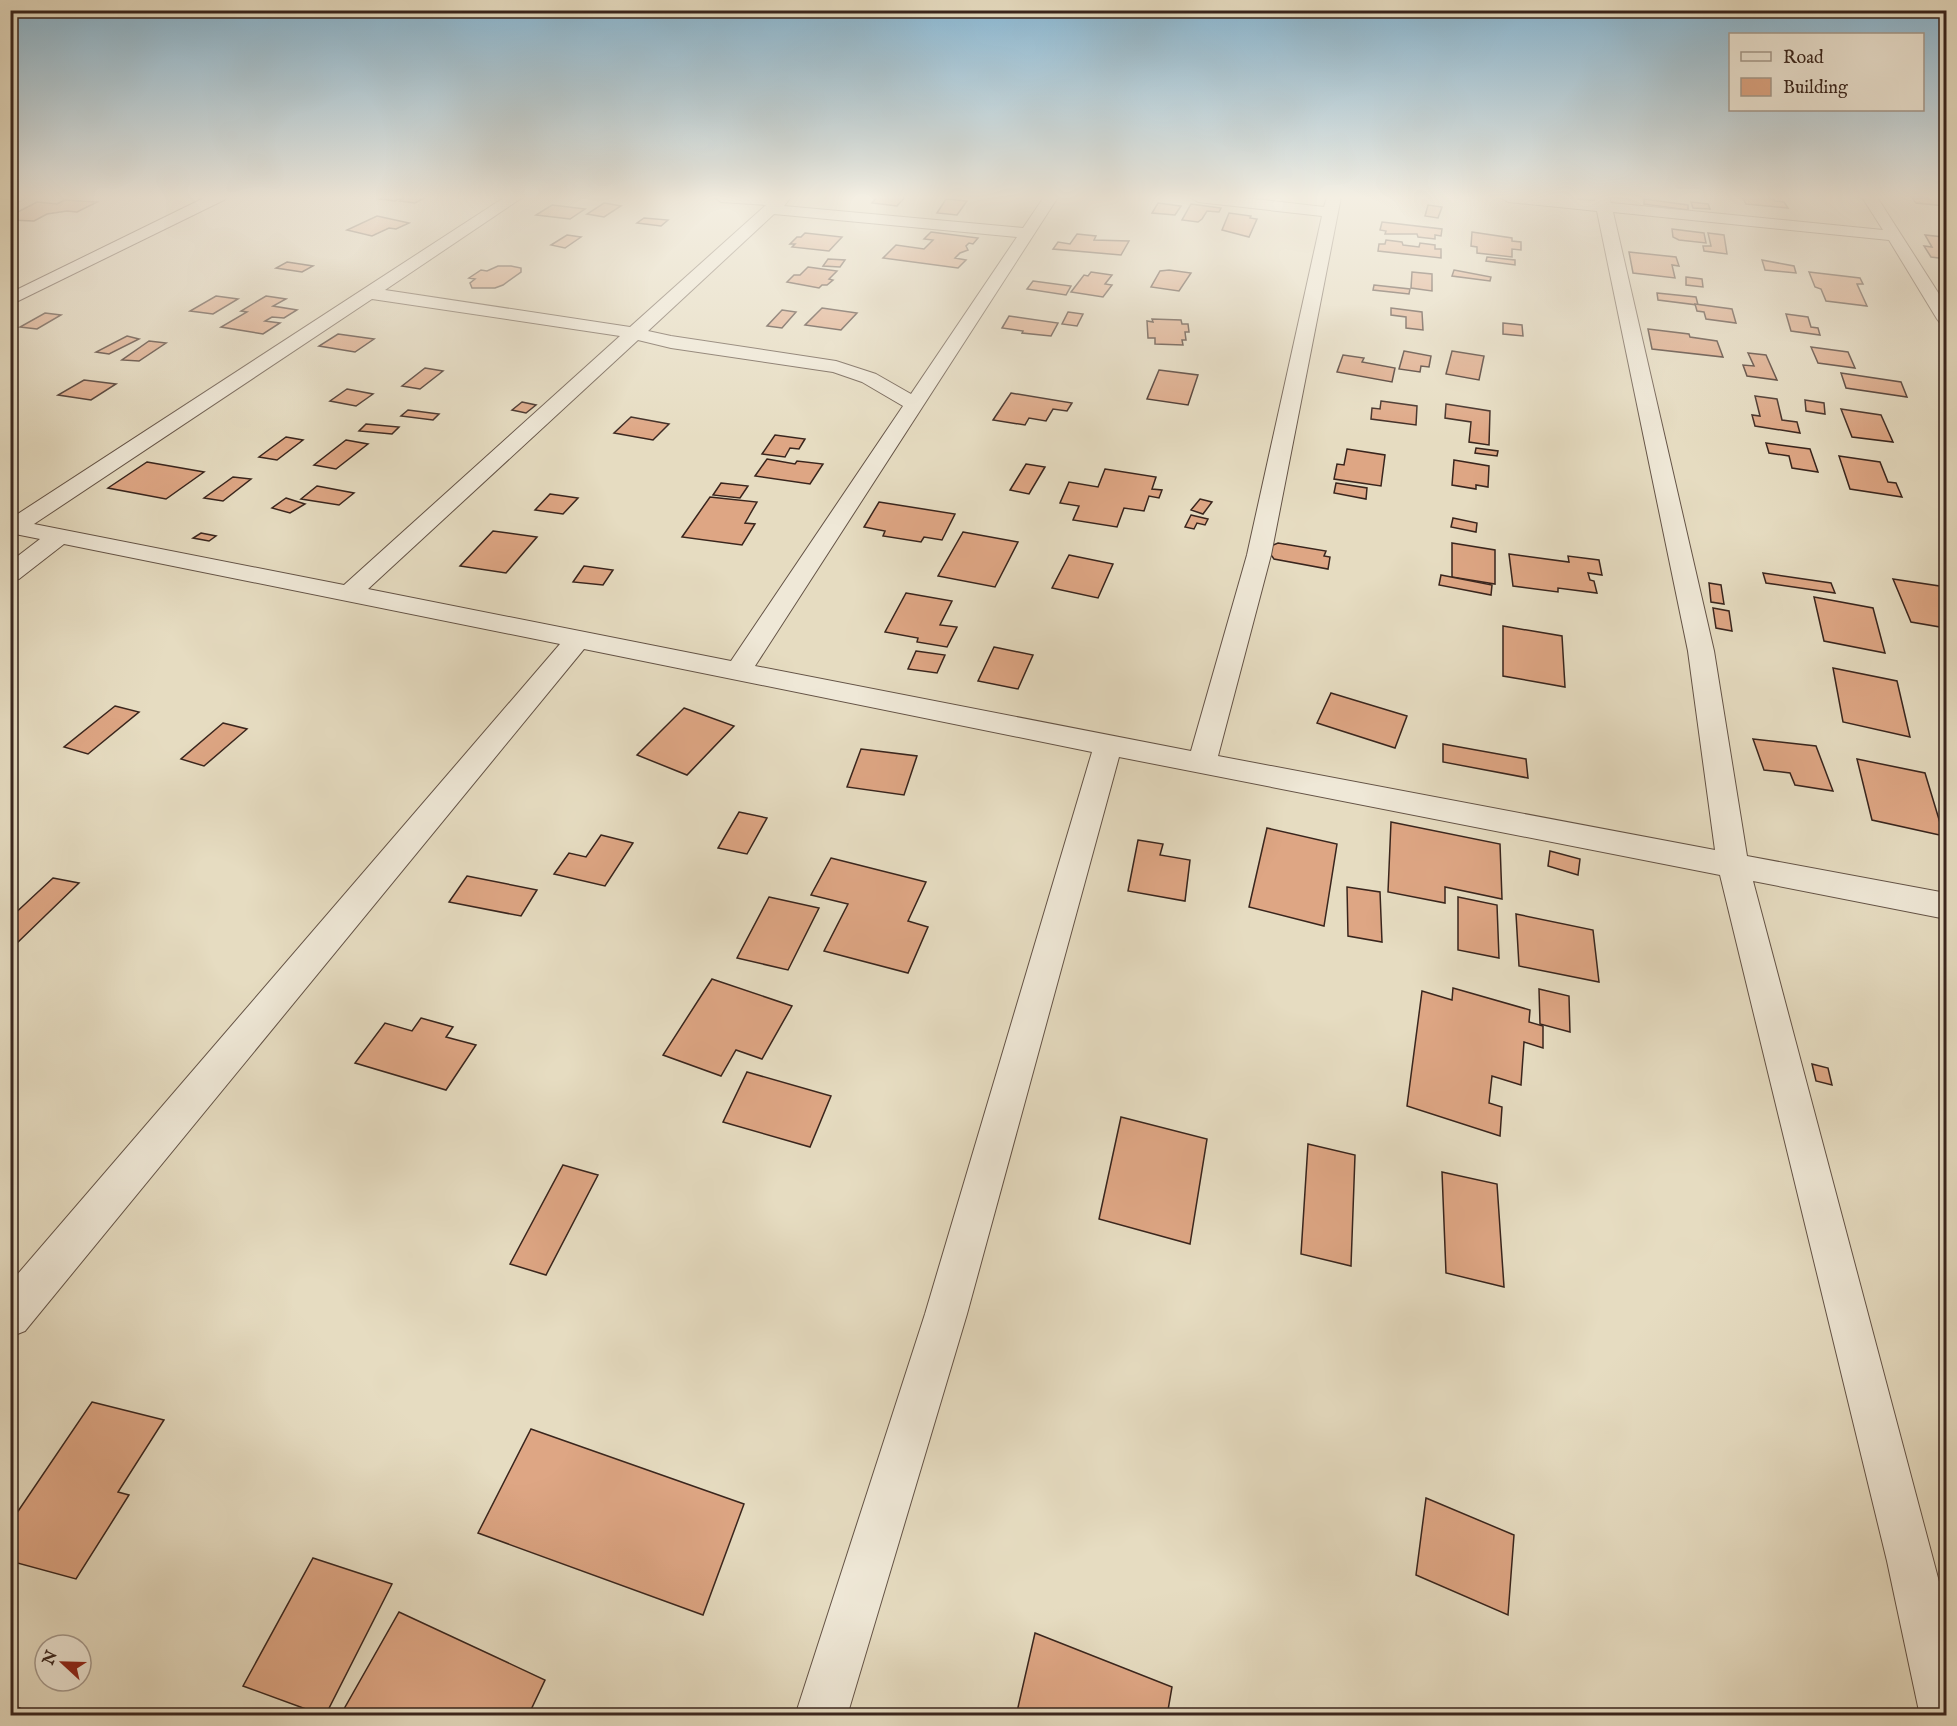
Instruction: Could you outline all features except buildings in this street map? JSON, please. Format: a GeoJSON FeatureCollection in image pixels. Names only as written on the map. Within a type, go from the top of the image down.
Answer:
{"type":"FeatureCollection","features":[{"type":"Feature","properties":{"kind":"street"},"geometry":{"type":"LineString","coordinates":[[10,300],[55,278]]}},
{"type":"Feature","properties":{"kind":"street"},"geometry":{"type":"LineString","coordinates":[[12,526],[391,278]]}},
{"type":"Feature","properties":{"kind":"street"},"geometry":{"type":"LineString","coordinates":[[349,593],[695,278]]}},
{"type":"Feature","properties":{"kind":"street"},"geometry":{"type":"LineString","coordinates":[[739,670],[998,278]]}},
{"type":"Feature","properties":{"kind":"street"},"geometry":{"type":"LineString","coordinates":[[1202,763],[1259,555],[1317,278]]}},
{"type":"Feature","properties":{"kind":"street"},"geometry":{"type":"LineString","coordinates":[[1620,278],[1701,651],[1733,865],[1911,1561],[1946,1716]]}},
{"type":"Feature","properties":{"kind":"street"},"geometry":{"type":"LineString","coordinates":[[1921,278],[1947,319]]}},
{"type":"Feature","properties":{"kind":"street"},"geometry":{"type":"LineString","coordinates":[[1924,283],[1947,286]]}},
{"type":"Feature","properties":{"kind":"street"},"geometry":{"type":"LineString","coordinates":[[369,292],[837,367],[869,378],[915,404]]}},
{"type":"Feature","properties":{"kind":"street"},"geometry":{"type":"LineString","coordinates":[[12,526],[1108,745],[1947,906]]}},
{"type":"Feature","properties":{"kind":"street"},"geometry":{"type":"LineString","coordinates":[[10,574],[59,536]]}},
{"type":"Feature","properties":{"kind":"street"},"geometry":{"type":"LineString","coordinates":[[10,1316],[579,638]]}},
{"type":"Feature","properties":{"kind":"street"},"geometry":{"type":"LineString","coordinates":[[821,1716],[946,1314],[1108,745]]}}]}
